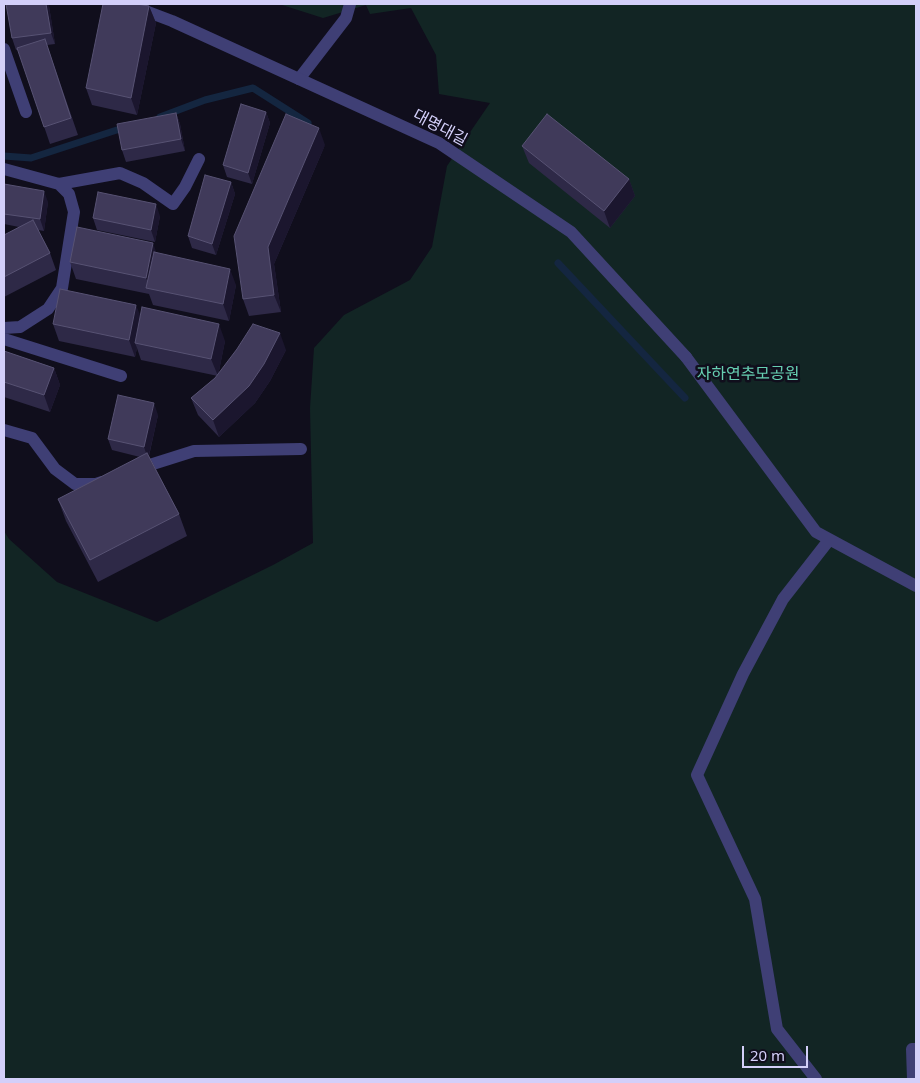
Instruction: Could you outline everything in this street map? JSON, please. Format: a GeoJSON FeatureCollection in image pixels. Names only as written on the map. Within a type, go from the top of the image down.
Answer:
{"type":"FeatureCollection","features":[{"type":"Feature","properties":{"kind":"street","name":"대명대길"},"geometry":{"type":"LineString","coordinates":[[127,4],[172,20],[439,143],[571,232],[686,357],[816,532],[916,586]]}},
{"type":"Feature","properties":{"kind":"street"},"geometry":{"type":"LineString","coordinates":[[299,79],[346,18],[350,4]]}},
{"type":"Feature","properties":{"kind":"street"},"geometry":{"type":"LineString","coordinates":[[4,49],[26,112]]}},
{"type":"Feature","properties":{"kind":"street"},"geometry":{"type":"LineString","coordinates":[[4,169],[59,184],[120,173],[143,183],[173,204],[185,187],[199,159]]}},
{"type":"Feature","properties":{"kind":"street"},"geometry":{"type":"LineString","coordinates":[[4,328],[20,327],[48,309],[66,289],[74,212],[69,194],[59,184]]}},
{"type":"Feature","properties":{"kind":"street"},"geometry":{"type":"LineString","coordinates":[[4,339],[120,376]]}},
{"type":"Feature","properties":{"kind":"street"},"geometry":{"type":"LineString","coordinates":[[4,430],[32,438],[55,469],[75,484],[96,484],[112,479]]}},
{"type":"Feature","properties":{"kind":"street"},"geometry":{"type":"LineString","coordinates":[[127,473],[194,451],[302,449]]}},
{"type":"Feature","properties":{"kind":"street"},"geometry":{"type":"LineString","coordinates":[[816,1079],[777,1029],[755,899],[697,775],[743,674],[783,599],[829,540]]}},
{"type":"Feature","properties":{"kind":"street"},"geometry":{"type":"LineString","coordinates":[[913,1079],[912,1049],[916,1049]]}},
{"type":"Feature","properties":{"kind":"green space","name":"자하연추모공원"},"geometry":{"type":"Polygon","coordinates":[[[279,4],[916,4],[916,1079],[4,1079],[4,531],[9,539],[57,582],[157,622],[273,565],[313,543],[310,408],[314,348],[344,315],[410,280],[432,247],[447,166],[490,103],[439,94],[436,55],[411,8],[370,14],[366,5],[323,18],[279,4]]]}},
{"type":"Feature","properties":{"kind":"building"},"geometry":{"type":"Polygon","coordinates":[[[6,4],[46,4],[51,33],[12,38],[6,4]]]}},
{"type":"Feature","properties":{"kind":"building"},"geometry":{"type":"Polygon","coordinates":[[[103,4],[149,6],[131,98],[86,88],[103,4]]]}},
{"type":"Feature","properties":{"kind":"building"},"geometry":{"type":"Polygon","coordinates":[[[45,39],[71,118],[44,127],[17,48],[45,39]]]}},
{"type":"Feature","properties":{"kind":"building"},"geometry":{"type":"Polygon","coordinates":[[[241,104],[266,112],[248,173],[223,165],[241,104]]]}},
{"type":"Feature","properties":{"kind":"building"},"geometry":{"type":"Polygon","coordinates":[[[176,113],[181,139],[122,150],[117,124],[176,113]]]}},
{"type":"Feature","properties":{"kind":"building"},"geometry":{"type":"Polygon","coordinates":[[[286,114],[319,128],[268,247],[274,295],[243,299],[234,236],[286,114]]]}},
{"type":"Feature","properties":{"kind":"building"},"geometry":{"type":"Polygon","coordinates":[[[547,114],[629,179],[604,211],[522,146],[547,114]]]}},
{"type":"Feature","properties":{"kind":"building"},"geometry":{"type":"Polygon","coordinates":[[[205,175],[231,182],[212,244],[188,236],[205,175]]]}},
{"type":"Feature","properties":{"kind":"building"},"geometry":{"type":"Polygon","coordinates":[[[4,184],[44,191],[40,219],[4,214],[4,184]]]}},
{"type":"Feature","properties":{"kind":"building"},"geometry":{"type":"Polygon","coordinates":[[[98,192],[156,204],[151,230],[93,218],[98,192]]]}},
{"type":"Feature","properties":{"kind":"building"},"geometry":{"type":"Polygon","coordinates":[[[33,220],[50,253],[4,277],[4,235],[33,220]]]}},
{"type":"Feature","properties":{"kind":"building"},"geometry":{"type":"Polygon","coordinates":[[[77,227],[153,243],[146,278],[70,262],[77,227]]]}},
{"type":"Feature","properties":{"kind":"building"},"geometry":{"type":"Polygon","coordinates":[[[154,252],[230,269],[223,304],[146,288],[154,252]]]}},
{"type":"Feature","properties":{"kind":"building"},"geometry":{"type":"Polygon","coordinates":[[[60,289],[136,305],[129,340],[53,324],[60,289]]]}},
{"type":"Feature","properties":{"kind":"building"},"geometry":{"type":"Polygon","coordinates":[[[142,307],[219,324],[211,359],[135,343],[142,307]]]}},
{"type":"Feature","properties":{"kind":"building"},"geometry":{"type":"Polygon","coordinates":[[[253,324],[280,333],[264,364],[249,386],[213,420],[191,398],[215,378],[253,324]]]}},
{"type":"Feature","properties":{"kind":"building"},"geometry":{"type":"Polygon","coordinates":[[[4,351],[54,368],[44,395],[4,382],[4,351]]]}},
{"type":"Feature","properties":{"kind":"building"},"geometry":{"type":"Polygon","coordinates":[[[118,395],[154,403],[144,447],[108,439],[118,395]]]}},
{"type":"Feature","properties":{"kind":"building"},"geometry":{"type":"Polygon","coordinates":[[[147,453],[179,514],[90,560],[58,499],[147,453]]]}},
{"type":"Feature","properties":{"kind":"waterway"},"geometry":{"type":"LineString","coordinates":[[160,117],[205,100],[253,88],[308,123]]}},
{"type":"Feature","properties":{"kind":"waterway"},"geometry":{"type":"LineString","coordinates":[[4,156],[31,158],[126,127]]}},
{"type":"Feature","properties":{"kind":"waterway"},"geometry":{"type":"LineString","coordinates":[[558,263],[685,398]]}}]}
